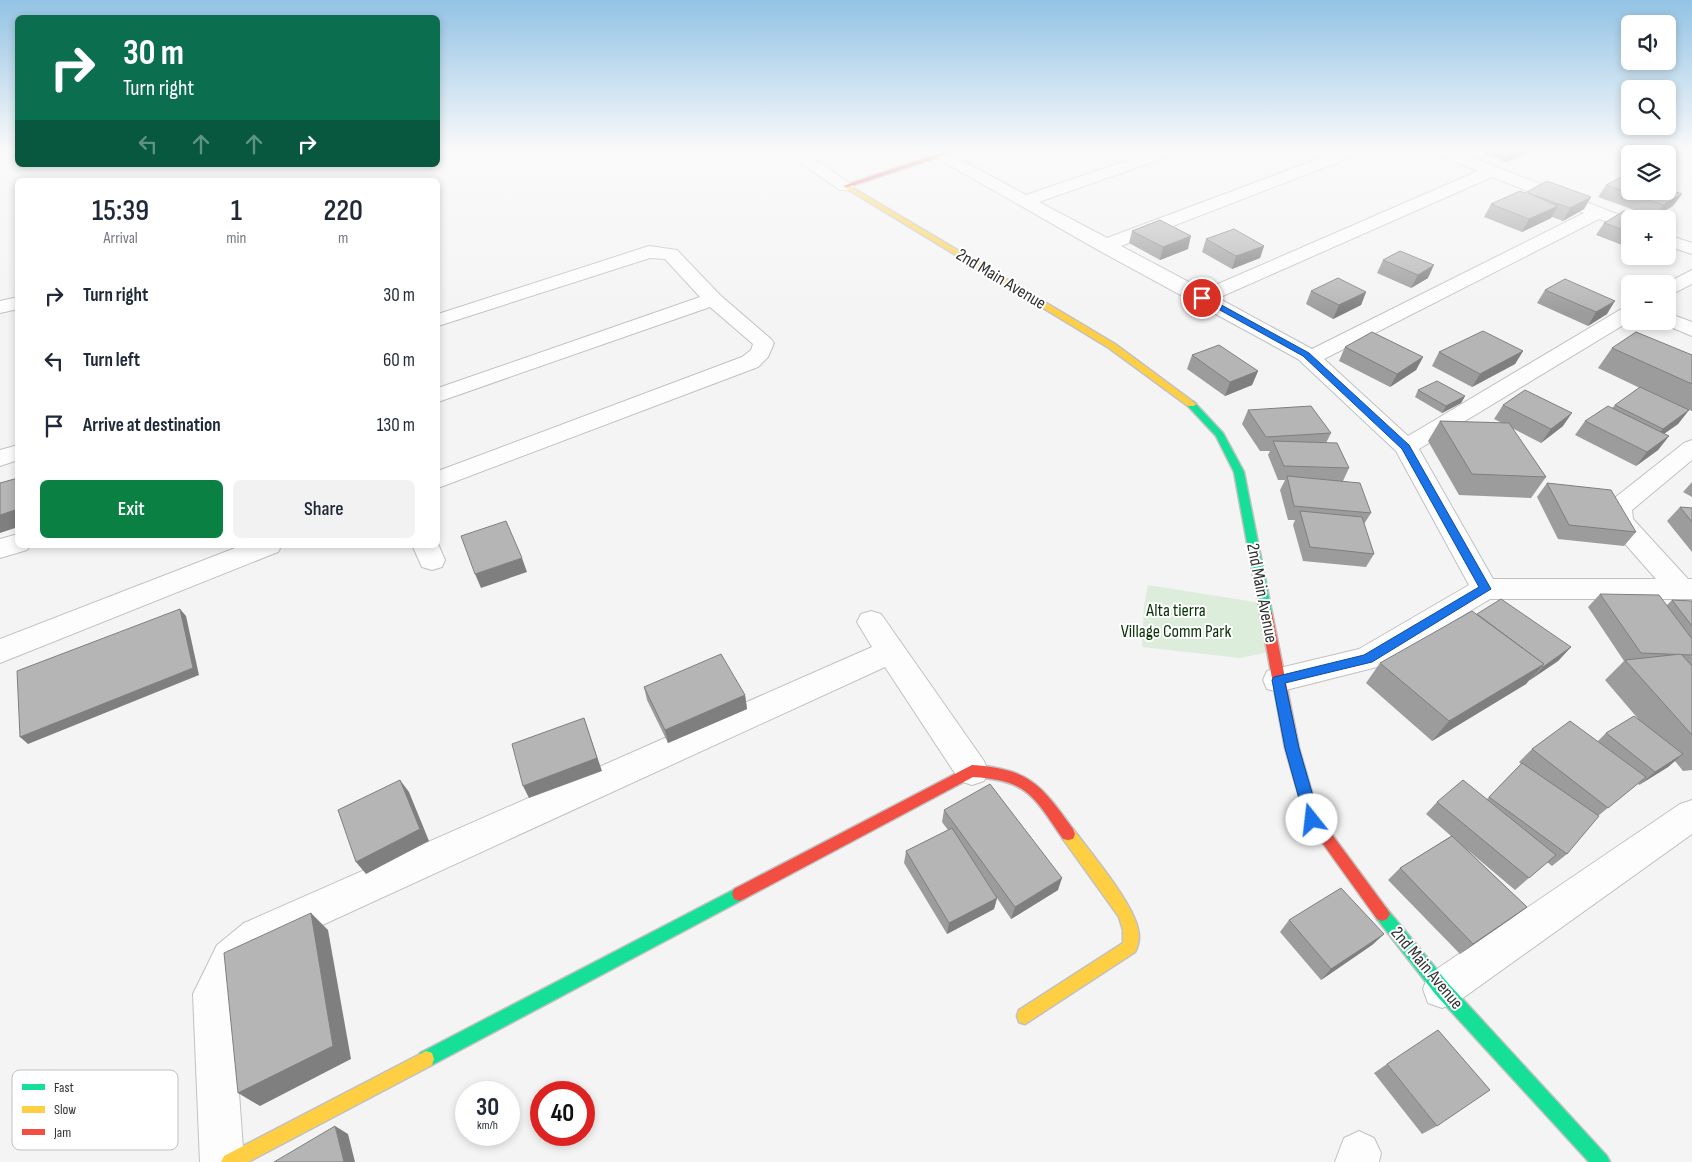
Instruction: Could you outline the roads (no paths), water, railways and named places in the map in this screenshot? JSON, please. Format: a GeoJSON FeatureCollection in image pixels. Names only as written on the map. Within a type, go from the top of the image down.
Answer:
{"type":"FeatureCollection","features":[{"type":"Feature","properties":{"kind":"street","name":"2nd Main Avenue"},"geometry":{"type":"LineString","coordinates":[[878,205],[1112,346],[1187,400],[1220,435],[1239,472],[1292,748],[1312,820],[1365,893],[1442,989],[1601,1162]]}},
{"type":"Feature","properties":{"kind":"street"},"geometry":{"type":"LineString","coordinates":[[1032,205],[1310,358],[1406,448],[1485,589]]}},
{"type":"Feature","properties":{"kind":"street"},"geometry":{"type":"LineString","coordinates":[[1104,246],[1211,205]]}},
{"type":"Feature","properties":{"kind":"street"},"geometry":{"type":"LineString","coordinates":[[1202,298],[1413,205]]}},
{"type":"Feature","properties":{"kind":"street"},"geometry":{"type":"LineString","coordinates":[[1580,205],[1621,221]]}},
{"type":"Feature","properties":{"kind":"street"},"geometry":{"type":"LineString","coordinates":[[1310,358],[1598,212]]}},
{"type":"Feature","properties":{"kind":"street"},"geometry":{"type":"LineString","coordinates":[[1676,243],[1692,249]]}},
{"type":"Feature","properties":{"kind":"street"},"geometry":{"type":"LineString","coordinates":[[440,319],[648,252],[670,254],[713,298],[764,343],[761,353],[750,362],[440,479]]}},
{"type":"Feature","properties":{"kind":"street"},"geometry":{"type":"LineString","coordinates":[[1676,285],[1692,276]]}},
{"type":"Feature","properties":{"kind":"street"},"geometry":{"type":"LineString","coordinates":[[440,394],[713,298]]}},
{"type":"Feature","properties":{"kind":"street"},"geometry":{"type":"LineString","coordinates":[[0,307],[15,304]]}},
{"type":"Feature","properties":{"kind":"street"},"geometry":{"type":"LineString","coordinates":[[1406,448],[1621,317]]}},
{"type":"Feature","properties":{"kind":"street"},"geometry":{"type":"LineString","coordinates":[[1676,323],[1692,330]]}},
{"type":"Feature","properties":{"kind":"street"},"geometry":{"type":"LineString","coordinates":[[1686,589],[1621,523],[1618,514],[1621,506],[1692,448]]}},
{"type":"Feature","properties":{"kind":"street"},"geometry":{"type":"LineString","coordinates":[[0,458],[15,453]]}},
{"type":"Feature","properties":{"kind":"street"},"geometry":{"type":"LineString","coordinates":[[0,549],[15,544]]}},
{"type":"Feature","properties":{"kind":"street"},"geometry":{"type":"LineString","coordinates":[[0,651],[261,548]]}},
{"type":"Feature","properties":{"kind":"street"},"geometry":{"type":"LineString","coordinates":[[1278,680],[1368,659],[1485,589],[1686,589]]}},
{"type":"Feature","properties":{"kind":"street"},"geometry":{"type":"LineString","coordinates":[[871,622],[972,771]]}},
{"type":"Feature","properties":{"kind":"street"},"geometry":{"type":"LineString","coordinates":[[222,1162],[212,994],[230,958],[257,936],[891,651]]}},
{"type":"Feature","properties":{"kind":"street"},"geometry":{"type":"LineString","coordinates":[[230,1162],[972,771],[996,771],[1016,777],[1035,788],[1125,913],[1131,930],[1130,947],[1025,1016]]}},
{"type":"Feature","properties":{"kind":"street"},"geometry":{"type":"LineString","coordinates":[[1442,989],[1692,815]]}},
{"type":"Feature","properties":{"kind":"park label","name":"Alta tierra Village Comm Park"},"geometry":{"type":"Point","coordinates":[1176,620]}}]}
